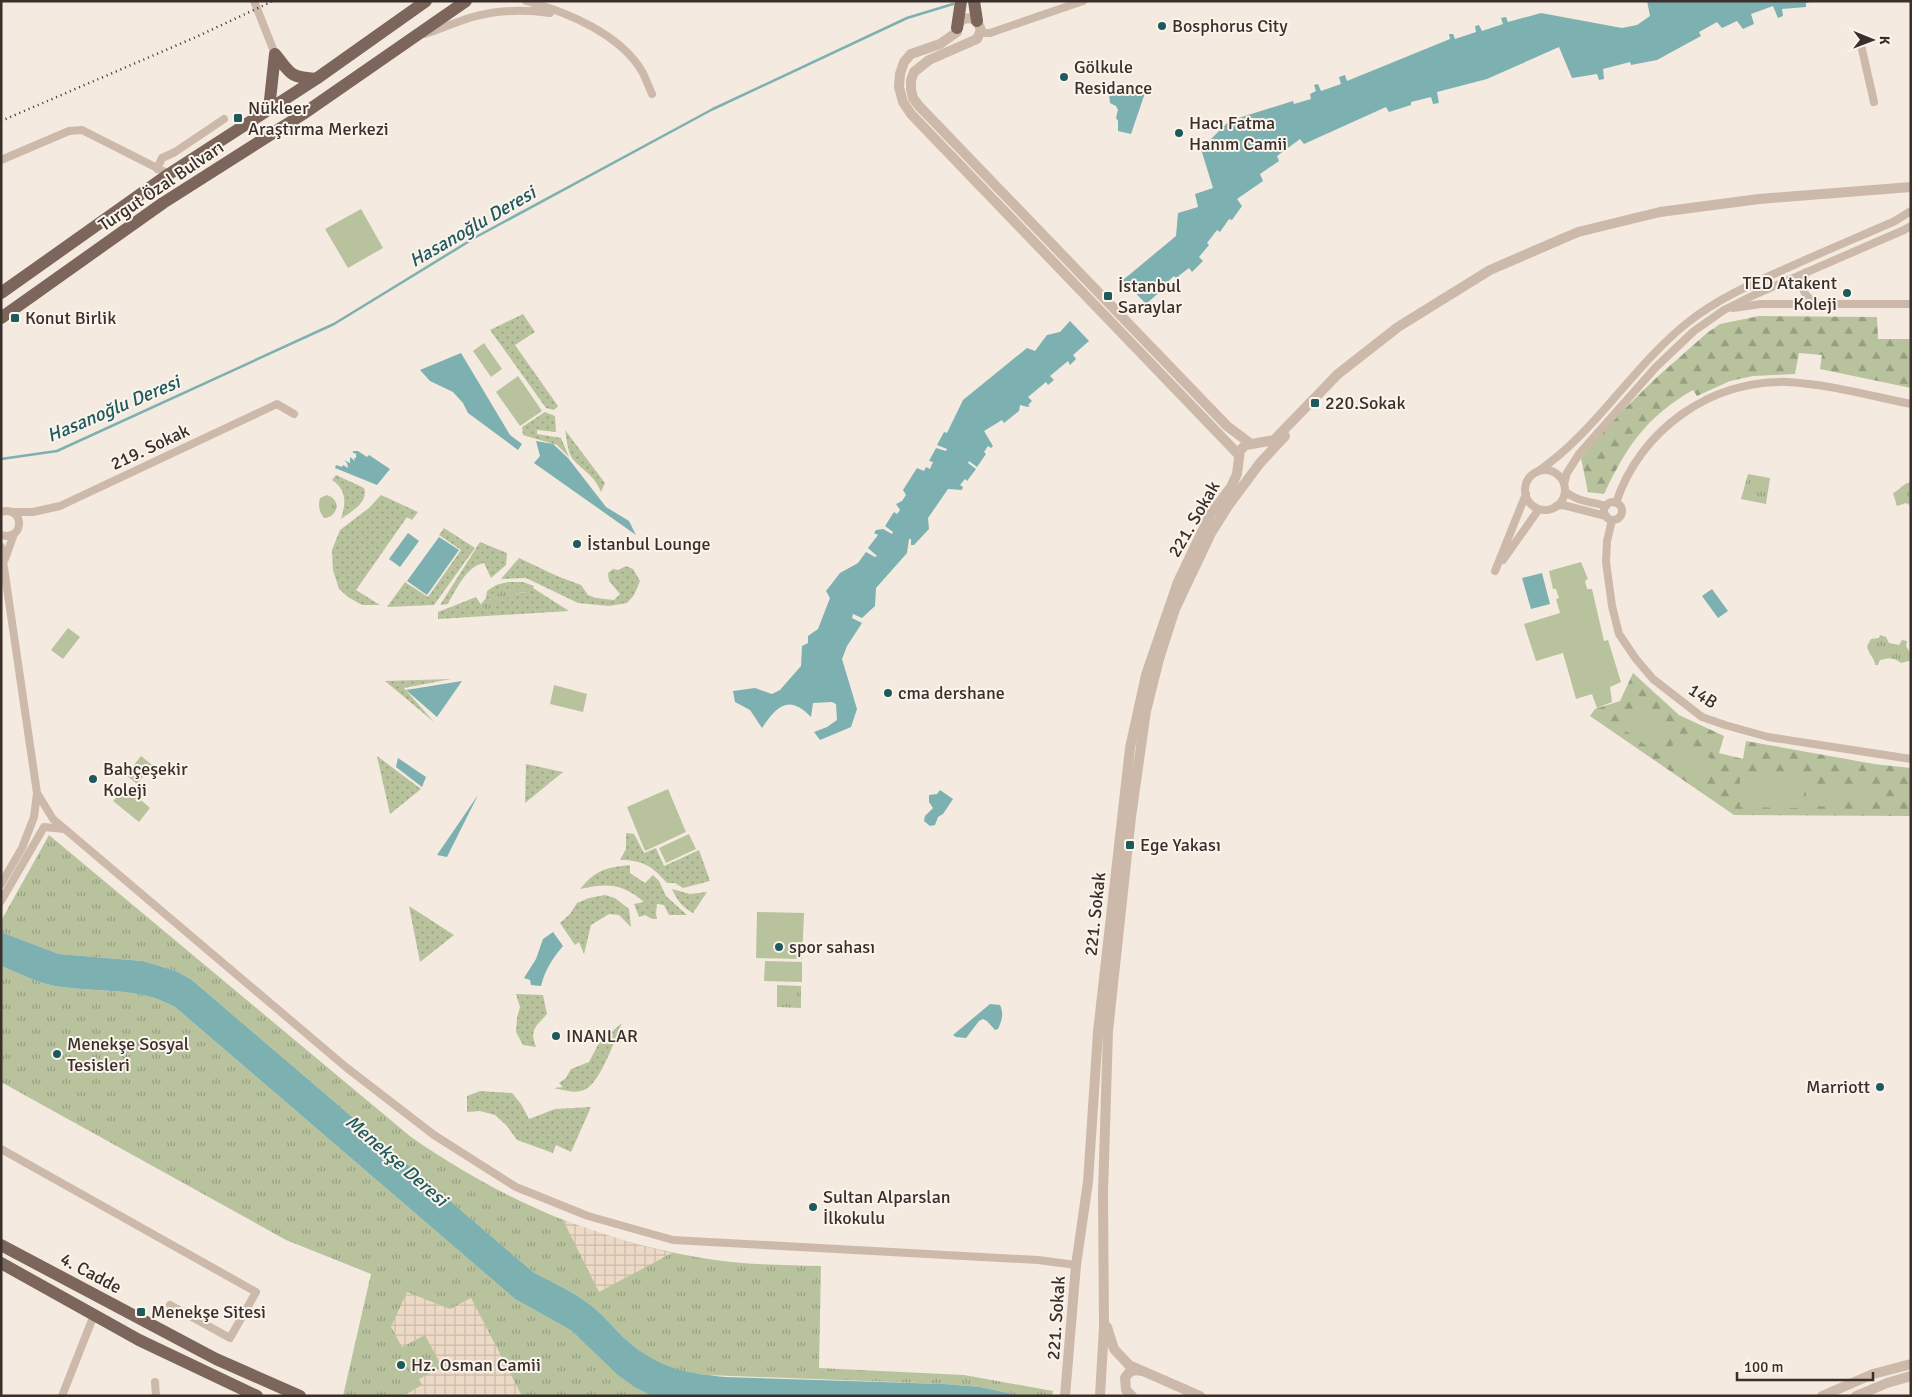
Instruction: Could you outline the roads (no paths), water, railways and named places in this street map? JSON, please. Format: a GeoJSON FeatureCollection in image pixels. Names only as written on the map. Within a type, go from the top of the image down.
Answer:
{"type":"FeatureCollection","features":[{"type":"Feature","properties":{"kind":"main road"},"geometry":{"type":"LineString","coordinates":[[1,293],[169,174],[316,79],[426,1]]}},
{"type":"Feature","properties":{"kind":"main road","name":"Turgut Özal Bulvarı"},"geometry":{"type":"LineString","coordinates":[[1,318],[163,203],[303,114],[466,1]]}},
{"type":"Feature","properties":{"kind":"main road"},"geometry":{"type":"LineString","coordinates":[[957,30],[961,1]]}},
{"type":"Feature","properties":{"kind":"main road"},"geometry":{"type":"LineString","coordinates":[[974,1],[977,21]]}},
{"type":"Feature","properties":{"kind":"main road"},"geometry":{"type":"LineString","coordinates":[[275,54],[290,74],[299,78],[316,79]]}},
{"type":"Feature","properties":{"kind":"main road"},"geometry":{"type":"LineString","coordinates":[[269,109],[275,54]]}},
{"type":"Feature","properties":{"kind":"main road","name":"4. Cadde"},"geometry":{"type":"LineString","coordinates":[[1,1245],[216,1359],[300,1396]]}},
{"type":"Feature","properties":{"kind":"main road","name":"4. Cadde"},"geometry":{"type":"LineString","coordinates":[[1,1263],[139,1340],[258,1396]]}},
{"type":"Feature","properties":{"kind":"street"},"geometry":{"type":"LineString","coordinates":[[254,1],[275,54]]}},
{"type":"Feature","properties":{"kind":"street"},"geometry":{"type":"LineString","coordinates":[[526,1],[584,22],[599,30],[630,56],[642,72],[652,94]]}},
{"type":"Feature","properties":{"kind":"street"},"geometry":{"type":"LineString","coordinates":[[981,34],[990,33],[1083,1]]}},
{"type":"Feature","properties":{"kind":"street"},"geometry":{"type":"LineString","coordinates":[[414,37],[469,18],[495,12],[519,10],[563,14]]}},
{"type":"Feature","properties":{"kind":"street"},"geometry":{"type":"LineString","coordinates":[[971,18],[977,21],[981,27],[981,34],[974,42],[967,43],[929,60],[914,72],[911,80],[913,98],[1227,426],[1262,452],[1259,464],[1246,467],[1242,465],[1238,456],[911,114],[903,102],[899,88],[900,74],[904,62],[911,54],[940,44],[957,30],[963,19],[971,18]]}},
{"type":"Feature","properties":{"kind":"street"},"geometry":{"type":"LineString","coordinates":[[957,30],[960,39],[967,43]]}},
{"type":"Feature","properties":{"kind":"street"},"geometry":{"type":"LineString","coordinates":[[1861,45],[1874,102]]}},
{"type":"Feature","properties":{"kind":"street"},"geometry":{"type":"LineString","coordinates":[[157,169],[162,158],[175,152],[224,119]]}},
{"type":"Feature","properties":{"kind":"street"},"geometry":{"type":"LineString","coordinates":[[1,160],[69,131],[82,130],[169,174]]}},
{"type":"Feature","properties":{"kind":"street"},"geometry":{"type":"LineString","coordinates":[[1238,456],[1242,447],[1274,440],[1338,374],[1398,327],[1490,270],[1578,232],[1670,211],[1759,199],[1908,188]]}},
{"type":"Feature","properties":{"kind":"street"},"geometry":{"type":"LineString","coordinates":[[1539,509],[1494,572],[1526,494],[1527,481],[1569,447],[1646,361],[1686,324],[1718,301],[1747,286],[1895,221],[1911,211]]}},
{"type":"Feature","properties":{"kind":"street"},"geometry":{"type":"LineString","coordinates":[[1526,494],[1528,500],[1539,509],[1551,509],[1556,506],[1564,497],[1567,472],[1579,454],[1656,367],[1694,331],[1724,310],[1911,226]]}},
{"type":"Feature","properties":{"kind":"street"},"geometry":{"type":"LineString","coordinates":[[1806,272],[1802,282],[1802,290],[1814,302]]}},
{"type":"Feature","properties":{"kind":"street"},"geometry":{"type":"LineString","coordinates":[[1724,310],[1761,304],[1814,302],[1911,304]]}},
{"type":"Feature","properties":{"kind":"street"},"geometry":{"type":"LineString","coordinates":[[1616,503],[1628,474],[1652,440],[1689,408],[1733,389],[1762,383],[1788,382],[1911,404]]}},
{"type":"Feature","properties":{"kind":"street"},"geometry":{"type":"LineString","coordinates":[[1100,1396],[1104,1317],[1103,1193],[1108,1031],[1135,790],[1146,711],[1159,659],[1175,609],[1211,533],[1259,464],[1299,420],[1321,391]]}},
{"type":"Feature","properties":{"kind":"street","name":"219. Sokak"},"geometry":{"type":"LineString","coordinates":[[5,511],[33,512],[60,506],[277,404],[294,414]]}},
{"type":"Feature","properties":{"kind":"street","name":"221. Sokak"},"geometry":{"type":"LineString","coordinates":[[1065,1396],[1076,1265],[1088,1182],[1098,1032],[1130,748],[1146,675],[1178,582],[1210,515],[1231,487],[1237,474],[1238,456]]}},
{"type":"Feature","properties":{"kind":"street"},"geometry":{"type":"LineString","coordinates":[[1537,472],[1550,471],[1556,474],[1569,495],[1606,506],[1616,503],[1621,507],[1622,513],[1618,518],[1609,518],[1563,505],[1556,506]]}},
{"type":"Feature","properties":{"kind":"street"},"geometry":{"type":"LineString","coordinates":[[1606,506],[1605,509],[1609,518]]}},
{"type":"Feature","properties":{"kind":"street"},"geometry":{"type":"LineString","coordinates":[[4,561],[19,519],[5,511]]}},
{"type":"Feature","properties":{"kind":"street"},"geometry":{"type":"LineString","coordinates":[[1,535],[6,536],[16,531],[33,512]]}},
{"type":"Feature","properties":{"kind":"street","name":"14B"},"geometry":{"type":"LineString","coordinates":[[1609,518],[1606,562],[1612,606],[1619,634],[1636,660],[1653,679],[1702,717],[1725,725],[1768,737],[1911,760]]}},
{"type":"Feature","properties":{"kind":"street"},"geometry":{"type":"LineString","coordinates":[[1,547],[37,793],[34,817],[22,848],[1,884]]}},
{"type":"Feature","properties":{"kind":"street"},"geometry":{"type":"LineString","coordinates":[[37,793],[53,819],[348,1068],[434,1135],[516,1187],[588,1216],[673,1240],[1038,1260],[1076,1265]]}},
{"type":"Feature","properties":{"kind":"street"},"geometry":{"type":"LineString","coordinates":[[1,901],[44,827],[46,807]]}},
{"type":"Feature","properties":{"kind":"street"},"geometry":{"type":"LineString","coordinates":[[44,827],[65,829]]}},
{"type":"Feature","properties":{"kind":"street"},"geometry":{"type":"LineString","coordinates":[[1,1149],[256,1292],[230,1338],[170,1305]]}},
{"type":"Feature","properties":{"kind":"street"},"geometry":{"type":"LineString","coordinates":[[62,1396],[94,1315]]}},
{"type":"Feature","properties":{"kind":"street"},"geometry":{"type":"LineString","coordinates":[[1104,1317],[1114,1349],[1129,1364],[1142,1372],[1200,1396]]}},
{"type":"Feature","properties":{"kind":"street"},"geometry":{"type":"LineString","coordinates":[[1822,1396],[1873,1374],[1911,1364]]}},
{"type":"Feature","properties":{"kind":"street"},"geometry":{"type":"LineString","coordinates":[[1132,1396],[1126,1390],[1125,1378],[1133,1370],[1142,1372]]}},
{"type":"Feature","properties":{"kind":"street"},"geometry":{"type":"LineString","coordinates":[[1856,1396],[1887,1383],[1911,1376]]}},
{"type":"Feature","properties":{"kind":"street"},"geometry":{"type":"LineString","coordinates":[[155,1382],[156,1396]]}},
{"type":"Feature","properties":{"kind":"water"},"geometry":{"type":"Polygon","coordinates":[[[1647,1],[1815,1],[1806,3],[1806,7],[1782,9],[1783,16],[1778,18],[1773,6],[1751,14],[1754,24],[1743,29],[1737,21],[1722,28],[1717,22],[1699,32],[1701,36],[1657,60],[1631,65],[1630,62],[1603,69],[1604,79],[1599,80],[1597,74],[1572,78],[1559,47],[1487,79],[1437,92],[1439,103],[1433,104],[1431,97],[1411,102],[1411,105],[1389,112],[1386,107],[1304,144],[1300,139],[1277,156],[1279,161],[1260,174],[1263,181],[1237,199],[1242,206],[1232,220],[1229,219],[1220,232],[1217,230],[1207,243],[1209,245],[1199,257],[1203,261],[1192,272],[1189,268],[1176,278],[1174,276],[1146,304],[1123,280],[1176,236],[1178,213],[1198,207],[1195,194],[1213,188],[1201,149],[1229,121],[1293,101],[1294,104],[1311,99],[1310,94],[1316,91],[1314,85],[1318,84],[1321,91],[1341,84],[1339,77],[1345,75],[1347,81],[1450,39],[1449,34],[1453,34],[1455,39],[1476,32],[1475,26],[1479,25],[1482,31],[1503,24],[1501,18],[1506,17],[1508,22],[1541,13],[1622,28],[1637,25],[1650,16],[1647,1]]]}},
{"type":"Feature","properties":{"kind":"water"},"geometry":{"type":"Polygon","coordinates":[[[1108,84],[1122,90],[1136,90],[1145,93],[1131,134],[1118,131],[1118,121],[1116,118],[1118,110],[1116,106],[1110,103],[1108,84]]]}},
{"type":"Feature","properties":{"kind":"water"},"geometry":{"type":"Polygon","coordinates":[[[1070,321],[1089,341],[1073,355],[1076,359],[1070,365],[1068,361],[1050,376],[1054,380],[1048,385],[1046,382],[1028,397],[1032,401],[1028,405],[1030,406],[1020,405],[1019,411],[1004,423],[1002,420],[984,431],[993,446],[991,448],[988,446],[984,452],[986,454],[977,467],[969,461],[968,463],[976,469],[967,481],[965,479],[960,485],[963,487],[962,490],[948,489],[928,518],[929,529],[914,545],[911,545],[911,539],[909,539],[907,553],[876,588],[875,606],[862,618],[853,614],[852,618],[862,623],[847,646],[842,659],[857,709],[851,727],[820,740],[814,732],[827,727],[837,720],[836,704],[832,702],[813,703],[811,717],[796,706],[784,706],[773,714],[762,728],[750,710],[735,702],[733,691],[755,688],[772,694],[780,690],[801,666],[802,646],[808,643],[808,636],[818,629],[830,598],[826,591],[840,573],[858,563],[866,552],[875,557],[877,556],[868,548],[878,535],[874,533],[876,530],[883,529],[892,534],[893,532],[885,526],[894,512],[897,514],[900,510],[896,504],[902,501],[906,495],[903,490],[917,468],[924,471],[926,467],[930,469],[933,462],[929,461],[936,448],[946,451],[947,449],[937,445],[944,432],[947,433],[963,400],[1027,348],[1035,351],[1047,335],[1060,332],[1070,321]]]}},
{"type":"Feature","properties":{"kind":"water"},"geometry":{"type":"Polygon","coordinates":[[[461,353],[510,435],[522,444],[518,450],[468,413],[463,403],[453,392],[430,381],[420,370],[461,353]]]}},
{"type":"Feature","properties":{"kind":"water"},"geometry":{"type":"Polygon","coordinates":[[[536,441],[553,444],[568,458],[606,507],[629,521],[636,535],[534,463],[540,456],[536,441]]]}},
{"type":"Feature","properties":{"kind":"water"},"geometry":{"type":"Polygon","coordinates":[[[358,451],[367,457],[369,455],[390,469],[377,485],[335,468],[336,465],[342,467],[343,465],[348,468],[344,460],[350,463],[350,457],[355,461],[356,454],[352,452],[358,451]]]}},
{"type":"Feature","properties":{"kind":"water"},"geometry":{"type":"Polygon","coordinates":[[[408,533],[419,541],[400,567],[389,559],[408,533]]]}},
{"type":"Feature","properties":{"kind":"water"},"geometry":{"type":"Polygon","coordinates":[[[439,537],[459,550],[427,595],[407,581],[439,537]]]}},
{"type":"Feature","properties":{"kind":"water"},"geometry":{"type":"Polygon","coordinates":[[[1542,573],[1550,604],[1531,609],[1522,578],[1542,573]]]}},
{"type":"Feature","properties":{"kind":"water"},"geometry":{"type":"Polygon","coordinates":[[[1712,589],[1728,611],[1718,618],[1702,596],[1712,589]]]}},
{"type":"Feature","properties":{"kind":"water"},"geometry":{"type":"Polygon","coordinates":[[[462,681],[437,717],[406,690],[462,681]]]}},
{"type":"Feature","properties":{"kind":"water"},"geometry":{"type":"Polygon","coordinates":[[[398,758],[426,777],[422,787],[396,767],[398,758]]]}},
{"type":"Feature","properties":{"kind":"water"},"geometry":{"type":"Polygon","coordinates":[[[940,790],[953,799],[943,814],[938,817],[935,825],[930,826],[924,821],[925,816],[933,808],[929,802],[929,795],[937,794],[940,790]]]}},
{"type":"Feature","properties":{"kind":"water"},"geometry":{"type":"Polygon","coordinates":[[[478,795],[447,857],[437,855],[478,795]]]}},
{"type":"Feature","properties":{"kind":"water","name":"Menekşe Deresi"},"geometry":{"type":"Polygon","coordinates":[[[1,932],[59,954],[143,961],[176,971],[192,980],[533,1272],[586,1302],[635,1347],[658,1362],[696,1373],[725,1377],[944,1384],[980,1387],[1023,1396],[652,1396],[636,1388],[618,1375],[572,1331],[515,1299],[175,1007],[161,1000],[131,993],[48,985],[1,966],[1,932]]]}},
{"type":"Feature","properties":{"kind":"water"},"geometry":{"type":"Polygon","coordinates":[[[553,932],[563,946],[549,965],[541,986],[531,985],[530,980],[524,978],[536,959],[543,939],[553,932]]]}},
{"type":"Feature","properties":{"kind":"water"},"geometry":{"type":"Polygon","coordinates":[[[990,1004],[1000,1005],[1002,1011],[1001,1023],[998,1029],[995,1030],[983,1019],[979,1021],[966,1038],[953,1035],[990,1004]]]}},
{"type":"Feature","properties":{"kind":"waterway","name":"Hasanoğlu Deresi"},"geometry":{"type":"LineString","coordinates":[[1,459],[57,451],[334,324],[476,237],[713,109],[907,18],[953,4]]}},
{"type":"Feature","properties":{"kind":"railway"},"geometry":{"type":"LineString","coordinates":[[1,121],[196,37],[273,1]]}},
{"type":"Feature","properties":{"kind":"place","name":"Bosphorus City"},"geometry":{"type":"Point","coordinates":[1162,26]}},
{"type":"Feature","properties":{"kind":"place","name":"Gölkule Residance"},"geometry":{"type":"Point","coordinates":[1064,77]}},
{"type":"Feature","properties":{"kind":"place","name":"Nükleer Araştırma Merkezi"},"geometry":{"type":"Point","coordinates":[238,118]}},
{"type":"Feature","properties":{"kind":"place","name":"Hacı Fatma Hanım Camii"},"geometry":{"type":"Point","coordinates":[1179,133]}},
{"type":"Feature","properties":{"kind":"place","name":"TED Atakent Koleji"},"geometry":{"type":"Point","coordinates":[1847,293]}},
{"type":"Feature","properties":{"kind":"place","name":"İstanbul Saraylar"},"geometry":{"type":"Point","coordinates":[1108,296]}},
{"type":"Feature","properties":{"kind":"place","name":"Konut Birlik"},"geometry":{"type":"Point","coordinates":[15,318]}},
{"type":"Feature","properties":{"kind":"place","name":"220.Sokak"},"geometry":{"type":"Point","coordinates":[1315,403]}},
{"type":"Feature","properties":{"kind":"place","name":"İstanbul Lounge"},"geometry":{"type":"Point","coordinates":[577,544]}},
{"type":"Feature","properties":{"kind":"place","name":"cma dershane"},"geometry":{"type":"Point","coordinates":[888,693]}},
{"type":"Feature","properties":{"kind":"place","name":"Bahçeşekir Koleji"},"geometry":{"type":"Point","coordinates":[93,779]}},
{"type":"Feature","properties":{"kind":"place","name":"Ege Yakası"},"geometry":{"type":"Point","coordinates":[1130,845]}},
{"type":"Feature","properties":{"kind":"place","name":"spor sahası"},"geometry":{"type":"Point","coordinates":[779,947]}},
{"type":"Feature","properties":{"kind":"place","name":"INANLAR"},"geometry":{"type":"Point","coordinates":[556,1036]}},
{"type":"Feature","properties":{"kind":"place","name":"Menekşe Sosyal Tesisleri"},"geometry":{"type":"Point","coordinates":[57,1054]}},
{"type":"Feature","properties":{"kind":"place","name":"Marriott"},"geometry":{"type":"Point","coordinates":[1880,1087]}},
{"type":"Feature","properties":{"kind":"place","name":"Sultan Alparslan İlkokulu"},"geometry":{"type":"Point","coordinates":[813,1207]}},
{"type":"Feature","properties":{"kind":"place","name":"Menekşe Sitesi"},"geometry":{"type":"Point","coordinates":[141,1312]}},
{"type":"Feature","properties":{"kind":"place","name":"Hz. Osman Camii"},"geometry":{"type":"Point","coordinates":[401,1365]}}]}
